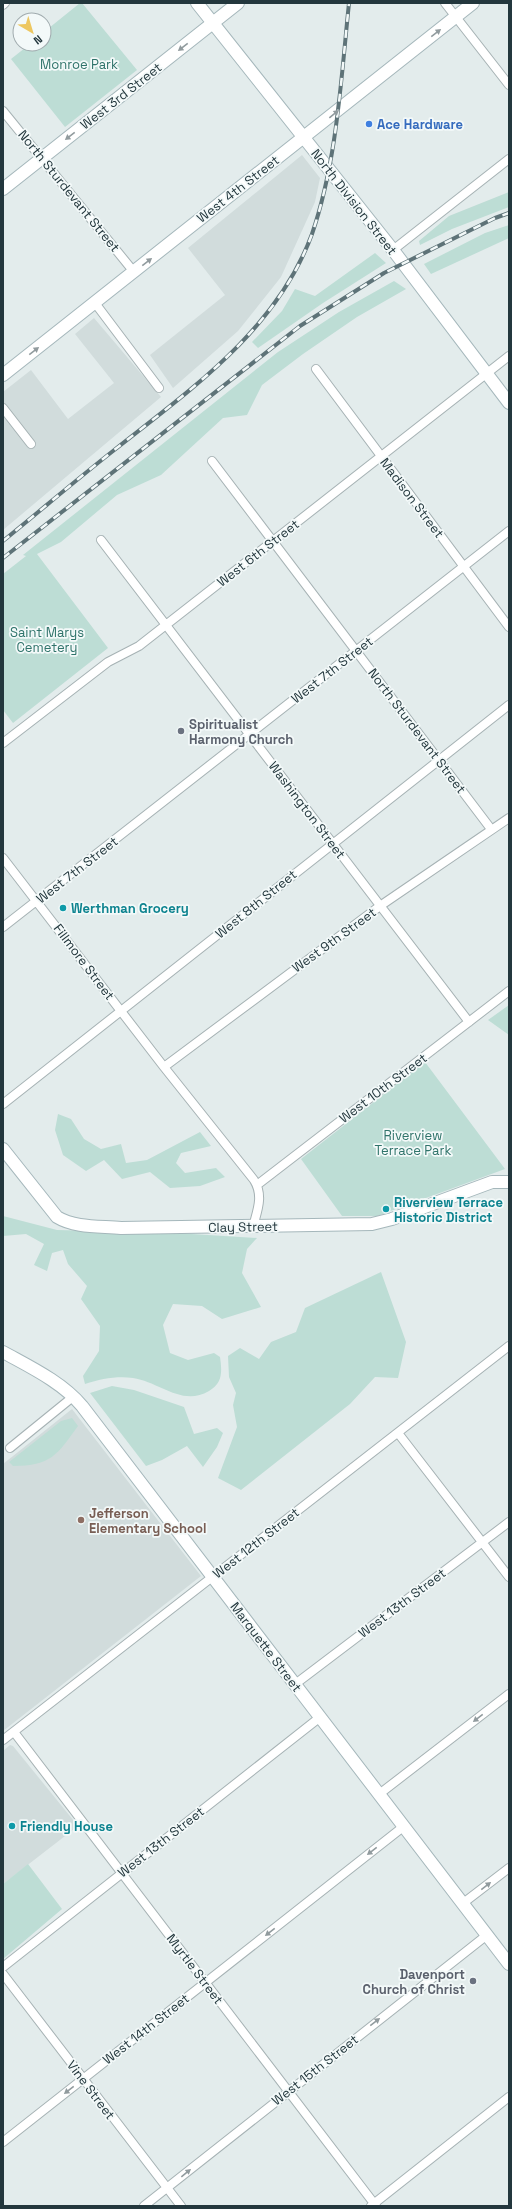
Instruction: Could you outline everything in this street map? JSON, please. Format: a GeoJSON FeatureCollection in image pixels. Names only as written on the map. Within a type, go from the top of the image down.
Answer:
{"type":"FeatureCollection","features":[{"type":"Feature","properties":{"kind":"main road","name":"North Division Street"},"geometry":{"type":"LineString","coordinates":[[198,3],[393,250],[509,403]]}},
{"type":"Feature","properties":{"kind":"main road","name":"West 3rd Street"},"geometry":{"type":"LineString","coordinates":[[3,189],[238,3]]}},
{"type":"Feature","properties":{"kind":"main road","name":"West 4th Street"},"geometry":{"type":"LineString","coordinates":[[3,375],[473,3]]}},
{"type":"Feature","properties":{"kind":"main road","name":"Clay Street"},"geometry":{"type":"LineString","coordinates":[[3,1149],[57,1217],[64,1221],[80,1225],[121,1228],[372,1224],[392,1219],[492,1182],[509,1182]]}},
{"type":"Feature","properties":{"kind":"main road","name":"Marquette Street"},"geometry":{"type":"LineString","coordinates":[[3,1352],[57,1384],[74,1396],[319,1718],[509,1964]]}},
{"type":"Feature","properties":{"kind":"street"},"geometry":{"type":"LineString","coordinates":[[446,3],[509,85]]}},
{"type":"Feature","properties":{"kind":"street","name":"North Sturdevant Street"},"geometry":{"type":"LineString","coordinates":[[3,111],[134,272]]}},
{"type":"Feature","properties":{"kind":"street"},"geometry":{"type":"LineString","coordinates":[[393,250],[509,159]]}},
{"type":"Feature","properties":{"kind":"street"},"geometry":{"type":"LineString","coordinates":[[95,303],[159,388]]}},
{"type":"Feature","properties":{"kind":"street","name":"West 6th Street"},"geometry":{"type":"LineString","coordinates":[[3,744],[108,662],[139,646],[381,458],[509,356]]}},
{"type":"Feature","properties":{"kind":"street","name":"Madison Street"},"geometry":{"type":"LineString","coordinates":[[316,369],[381,458],[509,627]]}},
{"type":"Feature","properties":{"kind":"street"},"geometry":{"type":"LineString","coordinates":[[3,408],[31,444]]}},
{"type":"Feature","properties":{"kind":"street","name":"North Sturdevant Street"},"geometry":{"type":"LineString","coordinates":[[212,460],[492,829]]}},
{"type":"Feature","properties":{"kind":"street","name":"West 7th Street"},"geometry":{"type":"LineString","coordinates":[[3,927],[509,531]]}},
{"type":"Feature","properties":{"kind":"street","name":"Washington Street"},"geometry":{"type":"LineString","coordinates":[[101,540],[469,1022]]}},
{"type":"Feature","properties":{"kind":"street","name":"West 8th Street"},"geometry":{"type":"LineString","coordinates":[[3,1104],[509,706]]}},
{"type":"Feature","properties":{"kind":"street","name":"West 9th Street"},"geometry":{"type":"LineString","coordinates":[[164,1067],[380,906],[509,818]]}},
{"type":"Feature","properties":{"kind":"street","name":"Fillmore Street"},"geometry":{"type":"LineString","coordinates":[[3,858],[37,900],[121,1012],[257,1185]]}},
{"type":"Feature","properties":{"kind":"street","name":"West 10th Street"},"geometry":{"type":"LineString","coordinates":[[257,1185],[509,991]]}},
{"type":"Feature","properties":{"kind":"street"},"geometry":{"type":"LineString","coordinates":[[253,1227],[260,1197],[257,1185]]}},
{"type":"Feature","properties":{"kind":"street","name":"West 12th Street"},"geometry":{"type":"LineString","coordinates":[[3,1740],[509,1346]]}},
{"type":"Feature","properties":{"kind":"street"},"geometry":{"type":"LineString","coordinates":[[10,1448],[74,1396]]}},
{"type":"Feature","properties":{"kind":"street"},"geometry":{"type":"LineString","coordinates":[[398,1433],[509,1576]]}},
{"type":"Feature","properties":{"kind":"street","name":"West 13th Street"},"geometry":{"type":"LineString","coordinates":[[294,1684],[509,1522]]}},
{"type":"Feature","properties":{"kind":"street"},"geometry":{"type":"LineString","coordinates":[[378,1795],[509,1694]]}},
{"type":"Feature","properties":{"kind":"street","name":"West 13th Street"},"geometry":{"type":"LineString","coordinates":[[3,1967],[319,1718]]}},
{"type":"Feature","properties":{"kind":"street","name":"Myrtle Street"},"geometry":{"type":"LineString","coordinates":[[14,1732],[288,2091],[373,2205]]}},
{"type":"Feature","properties":{"kind":"street","name":"West 14th Street"},"geometry":{"type":"LineString","coordinates":[[3,2142],[403,1827]]}},
{"type":"Feature","properties":{"kind":"street"},"geometry":{"type":"LineString","coordinates":[[462,1904],[509,1868]]}},
{"type":"Feature","properties":{"kind":"street","name":"West 15th Street"},"geometry":{"type":"LineString","coordinates":[[144,2206],[288,2091],[487,1936]]}},
{"type":"Feature","properties":{"kind":"street","name":"Vine Street"},"geometry":{"type":"LineString","coordinates":[[3,1974],[82,2079],[181,2206]]}},
{"type":"Feature","properties":{"kind":"street"},"geometry":{"type":"LineString","coordinates":[[373,2205],[509,2096]]}},
{"type":"Feature","properties":{"kind":"shaded area"},"geometry":{"type":"Polygon","coordinates":[[[302,155],[320,178],[315,202],[281,277],[238,331],[173,388],[150,355],[225,295],[188,248],[302,155]]]}},
{"type":"Feature","properties":{"kind":"shaded area"},"geometry":{"type":"Polygon","coordinates":[[[94,318],[161,397],[3,530],[3,392],[31,370],[68,419],[114,383],[75,334],[94,318]]]}},
{"type":"Feature","properties":{"kind":"shaded area","name":"Jefferson Elementary School"},"geometry":{"type":"Polygon","coordinates":[[[72,1409],[201,1576],[3,1731],[3,1464],[72,1409]]]}},
{"type":"Feature","properties":{"kind":"shaded area"},"geometry":{"type":"Polygon","coordinates":[[[10,1745],[13,1746],[78,1826],[3,1884],[3,1751],[10,1745]]]}},
{"type":"Feature","properties":{"kind":"green space","name":"Monroe Park"},"geometry":{"type":"Polygon","coordinates":[[[80,3],[82,3],[137,70],[65,127],[11,59],[20,52],[52,52],[52,26],[80,3]]]}},
{"type":"Feature","properties":{"kind":"green space"},"geometry":{"type":"Polygon","coordinates":[[[509,192],[509,207],[452,229],[420,245],[419,241],[449,216],[509,192]]]}},
{"type":"Feature","properties":{"kind":"green space"},"geometry":{"type":"Polygon","coordinates":[[[509,225],[509,238],[431,274],[424,264],[485,233],[509,225]]]}},
{"type":"Feature","properties":{"kind":"green space"},"geometry":{"type":"Polygon","coordinates":[[[375,253],[386,263],[323,303],[258,348],[252,342],[282,311],[295,289],[315,296],[375,253]]]}},
{"type":"Feature","properties":{"kind":"green space","name":"Saint Marys Cemetery"},"geometry":{"type":"Polygon","coordinates":[[[394,281],[406,289],[357,317],[303,354],[262,385],[247,415],[223,418],[161,475],[117,495],[61,542],[37,554],[108,648],[13,723],[3,710],[3,574],[26,556],[23,555],[278,352],[339,312],[394,281]]]}},
{"type":"Feature","properties":{"kind":"green space"},"geometry":{"type":"Polygon","coordinates":[[[509,1005],[509,1035],[488,1020],[509,1005]]]}},
{"type":"Feature","properties":{"kind":"green space","name":"Riverview Terrace Park"},"geometry":{"type":"Polygon","coordinates":[[[425,1062],[505,1169],[377,1216],[342,1216],[301,1159],[425,1062]]]}},
{"type":"Feature","properties":{"kind":"green space"},"geometry":{"type":"Polygon","coordinates":[[[58,1114],[71,1119],[84,1139],[101,1149],[121,1144],[126,1163],[147,1160],[200,1132],[211,1146],[181,1153],[176,1163],[185,1173],[216,1168],[225,1177],[200,1186],[170,1188],[150,1172],[122,1179],[104,1160],[86,1171],[63,1155],[55,1130],[58,1114]]]}},
{"type":"Feature","properties":{"kind":"green space"},"geometry":{"type":"Polygon","coordinates":[[[3,1216],[57,1230],[176,1233],[257,1238],[247,1249],[242,1273],[261,1307],[222,1319],[202,1306],[173,1304],[163,1325],[170,1353],[188,1360],[214,1353],[220,1357],[221,1372],[219,1380],[214,1388],[209,1391],[199,1395],[180,1395],[143,1380],[127,1377],[109,1378],[85,1384],[83,1376],[99,1351],[100,1326],[81,1299],[87,1286],[68,1264],[63,1250],[52,1253],[47,1271],[34,1265],[44,1244],[26,1234],[3,1236],[3,1216]]]}},
{"type":"Feature","properties":{"kind":"green space"},"geometry":{"type":"Polygon","coordinates":[[[381,1272],[406,1342],[398,1378],[375,1377],[350,1404],[241,1490],[218,1478],[237,1427],[233,1405],[236,1393],[229,1377],[228,1356],[240,1348],[259,1359],[271,1342],[296,1332],[305,1308],[381,1272]]]}},
{"type":"Feature","properties":{"kind":"green space"},"geometry":{"type":"Polygon","coordinates":[[[112,1386],[134,1390],[184,1407],[194,1434],[217,1428],[223,1433],[217,1447],[203,1467],[187,1446],[162,1460],[146,1466],[90,1393],[112,1386]]]}},
{"type":"Feature","properties":{"kind":"green space"},"geometry":{"type":"Polygon","coordinates":[[[72,1418],[78,1426],[52,1457],[36,1464],[13,1466],[9,1462],[61,1421],[72,1418]]]}},
{"type":"Feature","properties":{"kind":"green space"},"geometry":{"type":"Polygon","coordinates":[[[28,1864],[62,1909],[3,1959],[3,1884],[28,1864]]]}},
{"type":"Feature","properties":{"kind":"railway"},"geometry":{"type":"LineString","coordinates":[[3,541],[85,473],[201,381],[254,329],[277,300],[297,268],[312,234],[327,178],[337,120],[349,3]]}},
{"type":"Feature","properties":{"kind":"railway"},"geometry":{"type":"LineString","coordinates":[[3,558],[300,326],[384,273],[495,218],[509,213]]}},
{"type":"Feature","properties":{"kind":"place","name":"Ace Hardware"},"geometry":{"type":"Point","coordinates":[369,124]}},
{"type":"Feature","properties":{"kind":"place","name":"Spiritualist Harmony Church"},"geometry":{"type":"Point","coordinates":[181,731]}},
{"type":"Feature","properties":{"kind":"place","name":"Werthman Grocery"},"geometry":{"type":"Point","coordinates":[63,908]}},
{"type":"Feature","properties":{"kind":"place","name":"Riverview Terrace Historic District"},"geometry":{"type":"Point","coordinates":[386,1209]}},
{"type":"Feature","properties":{"kind":"place","name":"Jefferson Elementary School"},"geometry":{"type":"Point","coordinates":[81,1520]}},
{"type":"Feature","properties":{"kind":"place","name":"Friendly House"},"geometry":{"type":"Point","coordinates":[12,1826]}},
{"type":"Feature","properties":{"kind":"place","name":"Davenport Church of Christ"},"geometry":{"type":"Point","coordinates":[473,1981]}}]}
